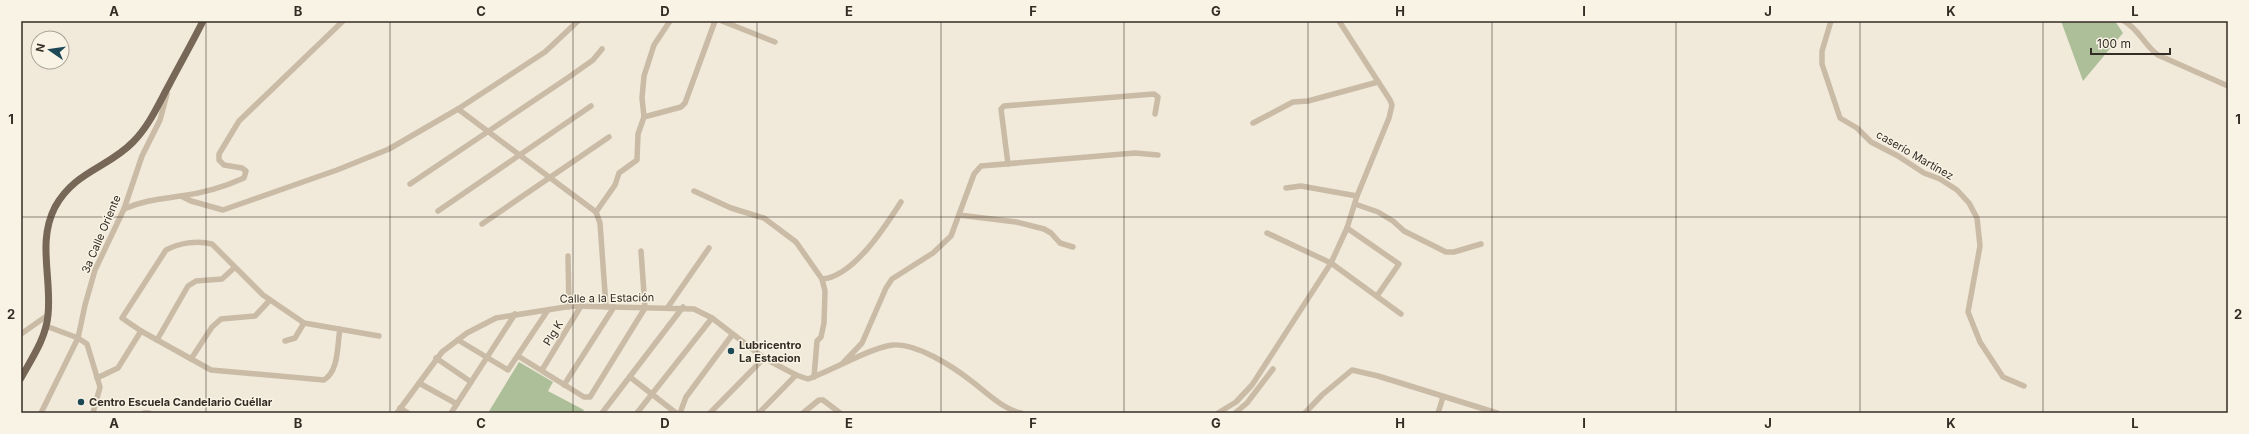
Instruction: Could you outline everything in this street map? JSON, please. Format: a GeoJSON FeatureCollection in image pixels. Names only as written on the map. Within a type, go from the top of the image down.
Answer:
{"type":"FeatureCollection","features":[{"type":"Feature","properties":{"kind":"main road"},"geometry":{"type":"LineString","coordinates":[[21,378],[46,326],[49,296],[45,244],[55,208],[64,194],[80,178],[125,149],[136,139],[146,126],[203,21]]}},
{"type":"Feature","properties":{"kind":"street"},"geometry":{"type":"LineString","coordinates":[[124,209],[139,202],[162,197],[181,196],[225,187],[244,178],[246,171],[242,168],[224,165],[219,160],[219,154],[239,121],[343,21]]}},
{"type":"Feature","properties":{"kind":"street"},"geometry":{"type":"LineString","coordinates":[[181,196],[191,201],[223,210],[337,170],[389,148],[458,109],[545,52],[578,21]]}},
{"type":"Feature","properties":{"kind":"street"},"geometry":{"type":"LineString","coordinates":[[596,212],[615,185],[619,174],[637,160],[638,134],[644,117],[642,98],[648,60],[654,45],[670,21]]}},
{"type":"Feature","properties":{"kind":"street"},"geometry":{"type":"LineString","coordinates":[[644,117],[680,108],[685,103],[715,21]]}},
{"type":"Feature","properties":{"kind":"street"},"geometry":{"type":"LineString","coordinates":[[722,21],[775,42]]}},
{"type":"Feature","properties":{"kind":"street"},"geometry":{"type":"LineString","coordinates":[[1223,411],[1252,385],[1331,263],[1347,228],[1357,196],[1381,141],[1391,111],[1390,100],[1339,21]]}},
{"type":"Feature","properties":{"kind":"street","name":"caserío Martínez"},"geometry":{"type":"LineString","coordinates":[[1832,21],[1822,51],[1822,64],[1840,118],[1856,128],[1871,142],[1898,156],[1924,173],[1940,179],[1957,190],[1969,203],[1976,218],[1980,246],[1968,312],[1980,342],[2003,377],[2024,386]]}},
{"type":"Feature","properties":{"kind":"street"},"geometry":{"type":"LineString","coordinates":[[2124,21],[2131,25],[2149,48],[2158,55],[2228,86]]}},
{"type":"Feature","properties":{"kind":"street"},"geometry":{"type":"LineString","coordinates":[[410,184],[489,132],[593,60],[602,49]]}},
{"type":"Feature","properties":{"kind":"street"},"geometry":{"type":"LineString","coordinates":[[1253,123],[1292,102],[1308,101],[1378,82]]}},
{"type":"Feature","properties":{"kind":"street","name":"3a Calle Oriente"},"geometry":{"type":"LineString","coordinates":[[40,413],[78,338],[85,305],[95,270],[124,209],[142,156],[160,120],[169,84]]}},
{"type":"Feature","properties":{"kind":"street"},"geometry":{"type":"LineString","coordinates":[[1008,164],[1002,109],[1004,106],[1154,94],[1158,97],[1155,114]]}},
{"type":"Feature","properties":{"kind":"street"},"geometry":{"type":"LineString","coordinates":[[438,211],[591,106]]}},
{"type":"Feature","properties":{"kind":"street"},"geometry":{"type":"LineString","coordinates":[[458,109],[521,154],[596,212],[600,223],[606,307]]}},
{"type":"Feature","properties":{"kind":"street"},"geometry":{"type":"LineString","coordinates":[[482,224],[609,137]]}},
{"type":"Feature","properties":{"kind":"street"},"geometry":{"type":"LineString","coordinates":[[842,365],[862,343],[886,288],[892,279],[945,244],[951,236],[977,170],[981,166],[1135,153],[1158,155]]}},
{"type":"Feature","properties":{"kind":"street"},"geometry":{"type":"LineString","coordinates":[[1286,188],[1302,186],[1357,196]]}},
{"type":"Feature","properties":{"kind":"street"},"geometry":{"type":"LineString","coordinates":[[694,191],[730,208],[764,218],[781,229],[796,242],[822,280],[825,291],[824,323],[821,337],[817,341],[814,377],[892,345],[913,348],[961,373],[1002,404],[1021,413]]}},
{"type":"Feature","properties":{"kind":"street"},"geometry":{"type":"LineString","coordinates":[[822,280],[831,279],[842,273],[882,231],[901,202]]}},
{"type":"Feature","properties":{"kind":"street"},"geometry":{"type":"LineString","coordinates":[[1355,204],[1378,212],[1393,221],[1404,231],[1446,252],[1454,252],[1481,244]]}},
{"type":"Feature","properties":{"kind":"street"},"geometry":{"type":"LineString","coordinates":[[959,215],[1016,222],[1044,229],[1051,233],[1060,243],[1073,247]]}},
{"type":"Feature","properties":{"kind":"street"},"geometry":{"type":"LineString","coordinates":[[1347,228],[1399,264],[1377,296]]}},
{"type":"Feature","properties":{"kind":"street"},"geometry":{"type":"LineString","coordinates":[[1268,233],[1331,263],[1401,314]]}},
{"type":"Feature","properties":{"kind":"street"},"geometry":{"type":"LineString","coordinates":[[340,330],[334,369],[331,376],[324,380],[211,370],[141,331],[122,318],[166,250],[174,245],[203,242],[212,244],[234,268],[270,300],[304,324],[379,336]]}},
{"type":"Feature","properties":{"kind":"street"},"geometry":{"type":"LineString","coordinates":[[668,307],[708,248]]}},
{"type":"Feature","properties":{"kind":"street"},"geometry":{"type":"LineString","coordinates":[[518,356],[584,397],[590,396],[645,308],[641,251]]}},
{"type":"Feature","properties":{"kind":"street"},"geometry":{"type":"LineString","coordinates":[[568,256],[569,307]]}},
{"type":"Feature","properties":{"kind":"street"},"geometry":{"type":"LineString","coordinates":[[157,340],[188,286],[196,281],[222,279],[234,268]]}},
{"type":"Feature","properties":{"kind":"street"},"geometry":{"type":"LineString","coordinates":[[191,359],[212,327],[221,319],[255,316],[270,300]]}},
{"type":"Feature","properties":{"kind":"street","name":"Calle a la Estación"},"geometry":{"type":"LineString","coordinates":[[398,411],[436,358],[458,340],[496,318],[515,314],[581,306],[645,308],[668,307],[694,309],[712,318],[732,335],[764,358],[796,375],[808,379],[814,377]]}},
{"type":"Feature","properties":{"kind":"street","name":"Plg K"},"geometry":{"type":"LineString","coordinates":[[542,370],[581,306]]}},
{"type":"Feature","properties":{"kind":"street"},"geometry":{"type":"LineString","coordinates":[[564,385],[614,307]]}},
{"type":"Feature","properties":{"kind":"street"},"geometry":{"type":"LineString","coordinates":[[602,413],[684,308]]}},
{"type":"Feature","properties":{"kind":"street"},"geometry":{"type":"LineString","coordinates":[[458,340],[508,370],[548,310]]}},
{"type":"Feature","properties":{"kind":"street"},"geometry":{"type":"LineString","coordinates":[[451,413],[515,314]]}},
{"type":"Feature","properties":{"kind":"street"},"geometry":{"type":"LineString","coordinates":[[21,334],[48,315]]}},
{"type":"Feature","properties":{"kind":"street"},"geometry":{"type":"LineString","coordinates":[[637,413],[712,318]]}},
{"type":"Feature","properties":{"kind":"street"},"geometry":{"type":"LineString","coordinates":[[285,341],[295,338],[304,324]]}},
{"type":"Feature","properties":{"kind":"street"},"geometry":{"type":"LineString","coordinates":[[46,326],[78,338],[87,344],[100,387],[93,413]]}},
{"type":"Feature","properties":{"kind":"street"},"geometry":{"type":"LineString","coordinates":[[97,378],[118,368],[141,331]]}},
{"type":"Feature","properties":{"kind":"street"},"geometry":{"type":"LineString","coordinates":[[680,413],[686,397],[732,335]]}},
{"type":"Feature","properties":{"kind":"street"},"geometry":{"type":"LineString","coordinates":[[436,358],[471,382]]}},
{"type":"Feature","properties":{"kind":"street"},"geometry":{"type":"LineString","coordinates":[[710,413],[764,358]]}},
{"type":"Feature","properties":{"kind":"street"},"geometry":{"type":"LineString","coordinates":[[1223,411],[1236,413],[1247,402],[1273,369]]}},
{"type":"Feature","properties":{"kind":"street"},"geometry":{"type":"LineString","coordinates":[[1305,413],[1322,395],[1352,370],[1378,376],[1497,413]]}},
{"type":"Feature","properties":{"kind":"street"},"geometry":{"type":"LineString","coordinates":[[758,413],[796,375]]}},
{"type":"Feature","properties":{"kind":"street"},"geometry":{"type":"LineString","coordinates":[[630,377],[676,413]]}},
{"type":"Feature","properties":{"kind":"street"},"geometry":{"type":"LineString","coordinates":[[418,383],[457,404]]}},
{"type":"Feature","properties":{"kind":"street"},"geometry":{"type":"LineString","coordinates":[[1438,413],[1443,397]]}},
{"type":"Feature","properties":{"kind":"street"},"geometry":{"type":"LineString","coordinates":[[803,413],[819,400],[823,400],[840,413]]}},
{"type":"Feature","properties":{"kind":"street"},"geometry":{"type":"LineString","coordinates":[[398,411],[408,413]]}},
{"type":"Feature","properties":{"kind":"street"},"geometry":{"type":"LineString","coordinates":[[144,413],[149,413]]}},
{"type":"Feature","properties":{"kind":"green space"},"geometry":{"type":"Polygon","coordinates":[[[2061,21],[2115,21],[2123,33],[2083,81],[2061,21]]]}},
{"type":"Feature","properties":{"kind":"green space"},"geometry":{"type":"Polygon","coordinates":[[[519,362],[553,382],[548,391],[584,410],[582,413],[488,413],[519,362]]]}},
{"type":"Feature","properties":{"kind":"place","name":"Lubricentro La Estacion"},"geometry":{"type":"Point","coordinates":[731,351]}},
{"type":"Feature","properties":{"kind":"place","name":"Centro Escuela Candelario Cuéllar"},"geometry":{"type":"Point","coordinates":[81,402]}}]}
